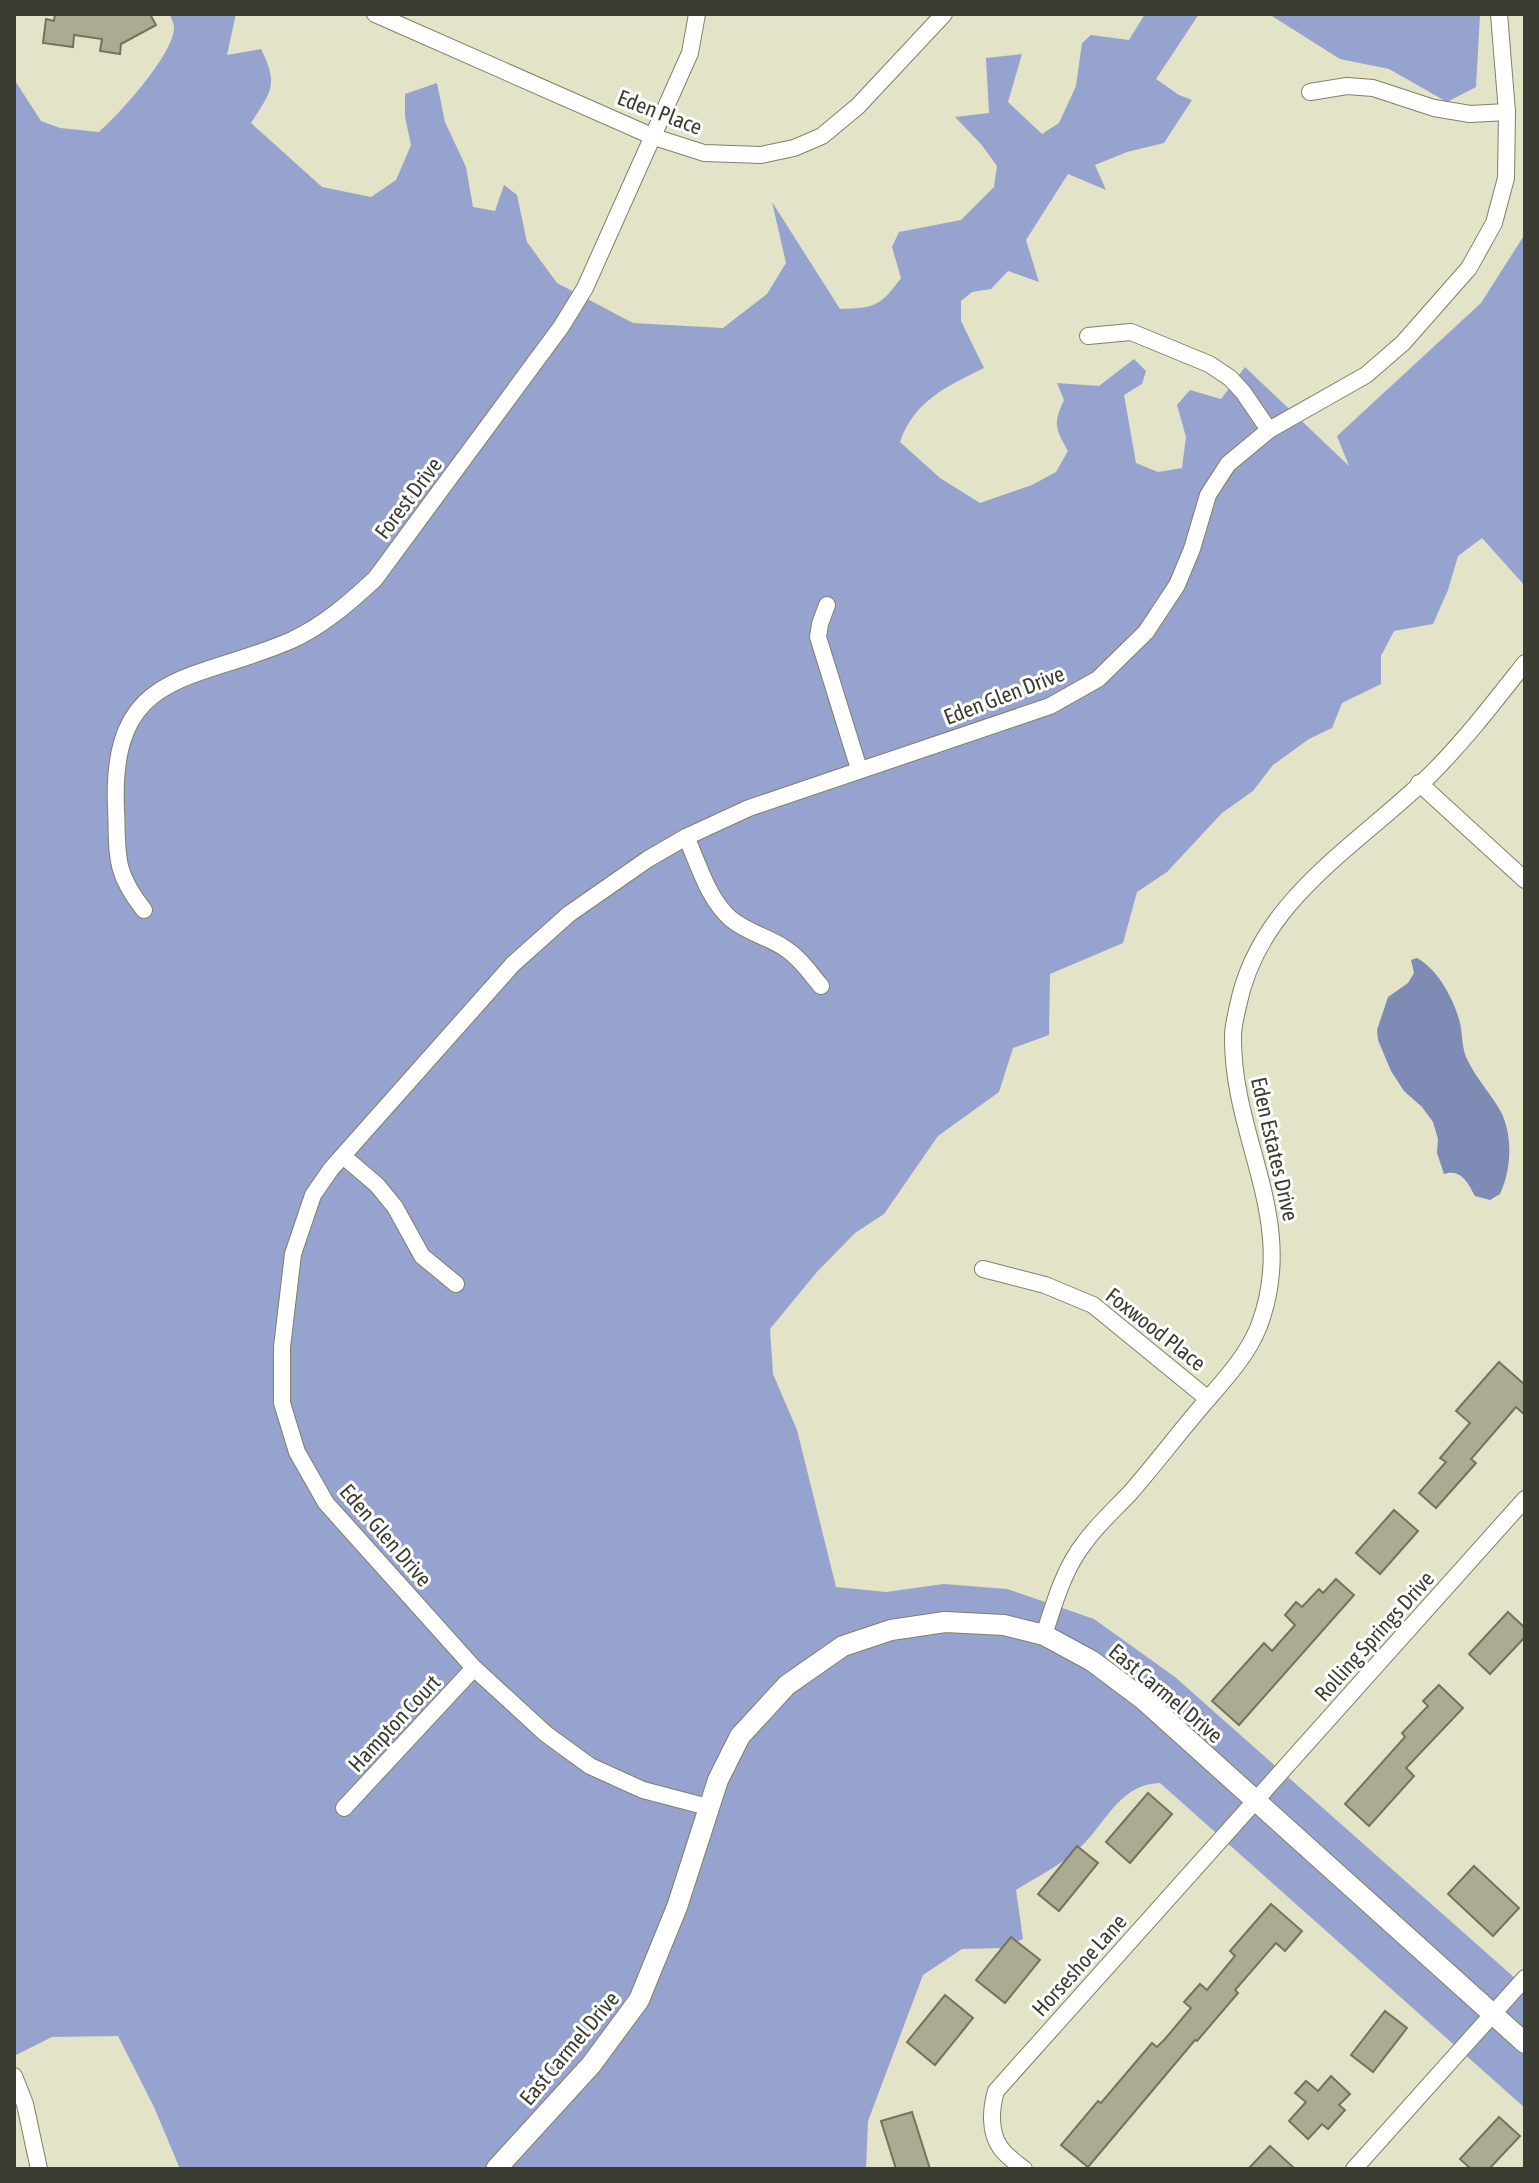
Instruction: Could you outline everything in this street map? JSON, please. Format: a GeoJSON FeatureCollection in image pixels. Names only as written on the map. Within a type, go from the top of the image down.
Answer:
{"type":"FeatureCollection","features":[{"type":"Feature","properties":{"kind":"street","name":"Eden Place"},"geometry":{"type":"LineString","coordinates":[[375,14],[654,137],[704,153],[761,155],[794,148],[822,136],[858,106],[944,14]]}},
{"type":"Feature","properties":{"kind":"street","name":"Forest Drive"},"geometry":{"type":"LineString","coordinates":[[144,910],[130,892],[119,869],[115,787],[121,741],[134,717],[158,692],[184,676],[292,640],[337,613],[375,579],[561,327],[585,288],[690,53],[697,14]]}},
{"type":"Feature","properties":{"kind":"street","name":"Eden Glen Drive"},"geometry":{"type":"LineString","coordinates":[[708,1807],[643,1790],[590,1766],[546,1734],[474,1668],[326,1503],[297,1452],[282,1403],[282,1347],[293,1254],[313,1195],[343,1156],[513,964],[569,914],[686,837],[749,808],[1050,706],[1098,679],[1146,632],[1177,585],[1192,549],[1208,495],[1228,464],[1269,430],[1366,375],[1403,343],[1469,268],[1494,223],[1506,178],[1507,112],[1499,14]]}},
{"type":"Feature","properties":{"kind":"street"},"geometry":{"type":"LineString","coordinates":[[1310,92],[1347,86],[1373,88],[1434,108],[1470,114],[1507,112]]}},
{"type":"Feature","properties":{"kind":"street"},"geometry":{"type":"LineString","coordinates":[[1088,336],[1131,332],[1209,364],[1237,385],[1269,430]]}},
{"type":"Feature","properties":{"kind":"street"},"geometry":{"type":"LineString","coordinates":[[827,605],[818,637],[859,769]]}},
{"type":"Feature","properties":{"kind":"street","name":"Eden Estates Drive"},"geometry":{"type":"LineString","coordinates":[[1044,1635],[1061,1583],[1083,1543],[1229,1376],[1259,1328],[1268,1298],[1273,1238],[1267,1197],[1245,1127],[1235,1073],[1233,1033],[1242,985],[1264,936],[1298,893],[1429,776],[1483,717],[1525,663]]}},
{"type":"Feature","properties":{"kind":"street"},"geometry":{"type":"LineString","coordinates":[[1419,783],[1525,880]]}},
{"type":"Feature","properties":{"kind":"street"},"geometry":{"type":"LineString","coordinates":[[686,837],[711,894],[721,908],[748,931],[785,948],[821,986]]}},
{"type":"Feature","properties":{"kind":"street"},"geometry":{"type":"LineString","coordinates":[[343,1156],[377,1185],[395,1207],[422,1256],[456,1284]]}},
{"type":"Feature","properties":{"kind":"street","name":"Foxwood Place"},"geometry":{"type":"LineString","coordinates":[[983,1269],[1045,1285],[1093,1305],[1208,1399]]}},
{"type":"Feature","properties":{"kind":"street","name":"Rolling Springs Drive"},"geometry":{"type":"LineString","coordinates":[[1255,1801],[1525,1499]]}},
{"type":"Feature","properties":{"kind":"street","name":"East Carmel Drive"},"geometry":{"type":"LineString","coordinates":[[496,2169],[591,2065],[639,2000],[677,1907],[718,1780],[740,1736],[787,1685],[843,1646],[891,1630],[945,1622],[1004,1625],[1044,1635],[1092,1661],[1144,1700],[1525,2043]]}},
{"type":"Feature","properties":{"kind":"street","name":"Hampton Court"},"geometry":{"type":"LineString","coordinates":[[344,1808],[474,1668]]}},
{"type":"Feature","properties":{"kind":"street","name":"Horseshoe Lane"},"geometry":{"type":"LineString","coordinates":[[1024,2169],[1000,2148],[996,2139],[992,2105],[996,2091],[1255,1801]]}},
{"type":"Feature","properties":{"kind":"street"},"geometry":{"type":"LineString","coordinates":[[1354,2169],[1525,1978]]}},
{"type":"Feature","properties":{"kind":"street"},"geometry":{"type":"LineString","coordinates":[[14,2076],[25,2104],[39,2169]]}},
{"type":"Feature","properties":{"kind":"shaded area"},"geometry":{"type":"Polygon","coordinates":[[[170,14],[236,14],[227,55],[261,49],[270,71],[268,95],[251,123],[322,187],[371,197],[396,180],[411,145],[405,117],[405,94],[437,83],[445,122],[466,167],[473,207],[495,211],[504,185],[517,195],[527,242],[557,283],[633,323],[723,328],[767,294],[786,263],[772,202],[840,309],[852,309],[875,304],[901,278],[892,247],[899,232],[961,220],[994,187],[997,166],[955,117],[989,113],[986,58],[1022,54],[1008,102],[1042,134],[1059,123],[1076,86],[1082,43],[1091,35],[1129,40],[1145,14],[1199,14],[1156,79],[1192,100],[1164,143],[1127,152],[1095,165],[1106,190],[1068,174],[1026,240],[1039,282],[1008,271],[991,289],[972,292],[961,301],[961,321],[984,368],[933,396],[914,416],[900,442],[940,478],[980,503],[1032,485],[1056,472],[1068,451],[1057,426],[1064,400],[1057,383],[1099,386],[1134,359],[1146,371],[1142,384],[1124,395],[1136,463],[1158,472],[1182,468],[1186,437],[1177,405],[1190,390],[1221,399],[1245,367],[1349,466],[1337,436],[1481,303],[1525,234],[1525,586],[1482,538],[1458,556],[1433,624],[1394,631],[1381,656],[1381,684],[1342,703],[1332,728],[1309,739],[1273,765],[1253,791],[1222,813],[1167,872],[1137,892],[1123,943],[1050,974],[1049,1035],[1013,1048],[999,1092],[938,1136],[884,1214],[855,1233],[816,1273],[770,1329],[773,1374],[797,1430],[836,1587],[886,1592],[944,1584],[1007,1589],[1094,1619],[1175,1677],[1525,1987],[1525,2108],[1160,1783],[1145,1785],[1122,1799],[1075,1852],[1016,1890],[1023,1939],[1002,1948],[962,1949],[923,1975],[868,2121],[866,2169],[180,2169],[154,2107],[118,2036],[52,2037],[14,2056],[14,79],[41,121],[60,128],[99,132],[132,98],[166,51],[174,26],[170,14]]]}},
{"type":"Feature","properties":{"kind":"shaded area"},"geometry":{"type":"Polygon","coordinates":[[[1269,14],[1480,14],[1476,87],[1447,102],[1389,69],[1340,59],[1269,14]]]}},
{"type":"Feature","properties":{"kind":"shaded area"},"geometry":{"type":"Polygon","coordinates":[[[1417,958],[1431,969],[1448,993],[1459,1019],[1466,1056],[1506,1123],[1509,1154],[1506,1175],[1500,1194],[1490,1200],[1475,1196],[1459,1175],[1444,1174],[1437,1153],[1438,1139],[1433,1122],[1404,1091],[1391,1071],[1378,1040],[1377,1030],[1388,997],[1408,983],[1414,973],[1411,960],[1417,958]]]}},
{"type":"Feature","properties":{"kind":"building"},"geometry":{"type":"Polygon","coordinates":[[[55,14],[150,14],[156,25],[121,44],[120,54],[100,51],[102,39],[74,35],[73,47],[43,43],[46,19],[54,21],[55,14]]]}},
{"type":"Feature","properties":{"kind":"building"},"geometry":{"type":"Polygon","coordinates":[[[1499,1362],[1525,1385],[1525,1415],[1516,1407],[1471,1459],[1476,1463],[1436,1508],[1419,1493],[1446,1462],[1440,1458],[1470,1423],[1456,1411],[1499,1362]]]}},
{"type":"Feature","properties":{"kind":"building"},"geometry":{"type":"Polygon","coordinates":[[[1394,1510],[1418,1531],[1380,1574],[1356,1553],[1394,1510]]]}},
{"type":"Feature","properties":{"kind":"building"},"geometry":{"type":"Polygon","coordinates":[[[1336,1579],[1354,1595],[1239,1725],[1212,1701],[1264,1643],[1272,1651],[1295,1625],[1285,1615],[1296,1602],[1302,1607],[1319,1589],[1323,1593],[1336,1579]]]}},
{"type":"Feature","properties":{"kind":"building"},"geometry":{"type":"Polygon","coordinates":[[[1508,1612],[1525,1628],[1525,1637],[1490,1674],[1469,1654],[1508,1612]]]}},
{"type":"Feature","properties":{"kind":"building"},"geometry":{"type":"Polygon","coordinates":[[[1439,1685],[1463,1708],[1406,1768],[1414,1776],[1369,1826],[1345,1804],[1405,1737],[1402,1733],[1428,1706],[1423,1701],[1439,1685]]]}},
{"type":"Feature","properties":{"kind":"building"},"geometry":{"type":"Polygon","coordinates":[[[1148,1793],[1172,1814],[1130,1863],[1106,1842],[1148,1793]]]}},
{"type":"Feature","properties":{"kind":"building"},"geometry":{"type":"Polygon","coordinates":[[[1077,1846],[1098,1863],[1059,1911],[1038,1894],[1077,1846]]]}},
{"type":"Feature","properties":{"kind":"building"},"geometry":{"type":"Polygon","coordinates":[[[1474,1866],[1519,1908],[1493,1936],[1448,1894],[1474,1866]]]}},
{"type":"Feature","properties":{"kind":"building"},"geometry":{"type":"Polygon","coordinates":[[[1271,1904],[1302,1931],[1285,1951],[1276,1943],[1235,1990],[1238,1993],[1088,2167],[1061,2145],[1152,2043],[1157,2047],[1165,2039],[1191,2008],[1184,2002],[1200,1984],[1207,1990],[1235,1956],[1230,1951],[1271,1904]]]}},
{"type":"Feature","properties":{"kind":"building"},"geometry":{"type":"Polygon","coordinates":[[[1011,1937],[1040,1960],[1005,2003],[976,1980],[1011,1937]]]}},
{"type":"Feature","properties":{"kind":"building"},"geometry":{"type":"Polygon","coordinates":[[[945,1995],[973,2018],[935,2065],[907,2042],[945,1995]]]}},
{"type":"Feature","properties":{"kind":"building"},"geometry":{"type":"Polygon","coordinates":[[[1385,2011],[1407,2028],[1373,2072],[1351,2055],[1385,2011]]]}},
{"type":"Feature","properties":{"kind":"building"},"geometry":{"type":"Polygon","coordinates":[[[1331,2076],[1350,2094],[1339,2105],[1345,2110],[1328,2129],[1322,2124],[1308,2139],[1289,2121],[1306,2102],[1295,2093],[1306,2081],[1318,2091],[1331,2076]]]}},
{"type":"Feature","properties":{"kind":"building"},"geometry":{"type":"Polygon","coordinates":[[[912,2112],[930,2169],[896,2169],[881,2121],[912,2112]]]}},
{"type":"Feature","properties":{"kind":"building"},"geometry":{"type":"Polygon","coordinates":[[[1499,2117],[1520,2136],[1489,2169],[1471,2169],[1460,2159],[1499,2117]]]}},
{"type":"Feature","properties":{"kind":"building"},"geometry":{"type":"Polygon","coordinates":[[[1270,2146],[1295,2169],[1248,2169],[1270,2146]]]}}]}
